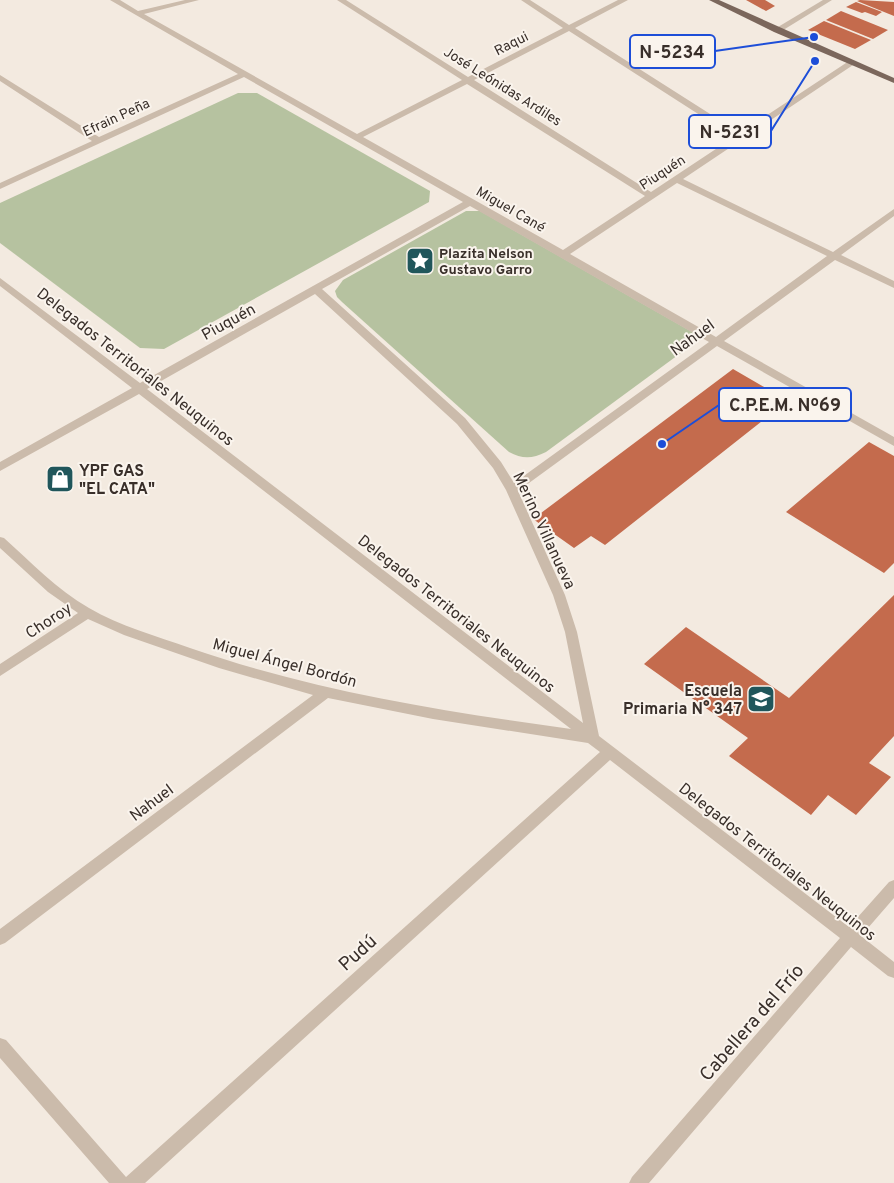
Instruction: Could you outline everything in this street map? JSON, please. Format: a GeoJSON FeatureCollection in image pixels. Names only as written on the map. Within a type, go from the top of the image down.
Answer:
{"type":"FeatureCollection","features":[{"type":"Feature","properties":{"kind":"main road"},"geometry":{"type":"LineString","coordinates":[[713,0],[894,81]]}},
{"type":"Feature","properties":{"kind":"street","name":"Miguel Cané"},"geometry":{"type":"LineString","coordinates":[[114,0],[894,442]]}},
{"type":"Feature","properties":{"kind":"street"},"geometry":{"type":"LineString","coordinates":[[138,13],[195,0]]}},
{"type":"Feature","properties":{"kind":"street","name":"José Leónidas Ardiles"},"geometry":{"type":"LineString","coordinates":[[341,0],[651,196]]}},
{"type":"Feature","properties":{"kind":"street"},"geometry":{"type":"LineString","coordinates":[[525,0],[740,136]]}},
{"type":"Feature","properties":{"kind":"street","name":"Raqui"},"geometry":{"type":"LineString","coordinates":[[357,137],[624,0]]}},
{"type":"Feature","properties":{"kind":"street"},"geometry":{"type":"LineString","coordinates":[[777,30],[828,0]]}},
{"type":"Feature","properties":{"kind":"street","name":"Piuquén"},"geometry":{"type":"LineString","coordinates":[[562,254],[852,63]]}},
{"type":"Feature","properties":{"kind":"street","name":"Efrain Peña"},"geometry":{"type":"LineString","coordinates":[[0,186],[244,74]]}},
{"type":"Feature","properties":{"kind":"street"},"geometry":{"type":"LineString","coordinates":[[0,77],[98,141]]}},
{"type":"Feature","properties":{"kind":"street"},"geometry":{"type":"LineString","coordinates":[[676,179],[894,285]]}},
{"type":"Feature","properties":{"kind":"street","name":"Piuquén"},"geometry":{"type":"LineString","coordinates":[[0,467],[470,202]]}},
{"type":"Feature","properties":{"kind":"street","name":"Nahuel"},"geometry":{"type":"LineString","coordinates":[[512,490],[894,212]]}},
{"type":"Feature","properties":{"kind":"street","name":"Delegados Territoriales Neuquinos"},"geometry":{"type":"LineString","coordinates":[[0,281],[894,971]]}},
{"type":"Feature","properties":{"kind":"street","name":"Merino Villanueva"},"geometry":{"type":"LineString","coordinates":[[316,289],[461,421],[497,465],[512,490],[559,595],[573,642],[593,738]]}},
{"type":"Feature","properties":{"kind":"street","name":"Miguel Ángel Bordón"},"geometry":{"type":"LineString","coordinates":[[0,541],[58,592],[88,613],[192,655],[324,694],[402,710],[593,738]]}},
{"type":"Feature","properties":{"kind":"street","name":"Choroy"},"geometry":{"type":"LineString","coordinates":[[0,671],[88,613]]}},
{"type":"Feature","properties":{"kind":"street","name":"Nahuel"},"geometry":{"type":"LineString","coordinates":[[0,938],[324,694]]}},
{"type":"Feature","properties":{"kind":"street","name":"Pudú"},"geometry":{"type":"LineString","coordinates":[[132,1183],[610,751]]}},
{"type":"Feature","properties":{"kind":"street","name":"Cabellera del Frío"},"geometry":{"type":"LineString","coordinates":[[638,1183],[894,887]]}},
{"type":"Feature","properties":{"kind":"street"},"geometry":{"type":"LineString","coordinates":[[0,1046],[120,1183]]}},
{"type":"Feature","properties":{"kind":"green space"},"geometry":{"type":"Polygon","coordinates":[[[238,93],[257,93],[430,191],[429,202],[164,349],[140,348],[0,243],[0,203],[238,93]]]}},
{"type":"Feature","properties":{"kind":"green space"},"geometry":{"type":"Polygon","coordinates":[[[466,211],[480,211],[694,333],[696,339],[693,344],[546,452],[527,457],[509,452],[342,302],[337,297],[335,291],[343,280],[466,211]]]}},
{"type":"Feature","properties":{"kind":"building"},"geometry":{"type":"Polygon","coordinates":[[[746,0],[765,0],[775,6],[766,11],[746,0]]]}},
{"type":"Feature","properties":{"kind":"building"},"geometry":{"type":"Polygon","coordinates":[[[857,1],[894,2],[894,16],[857,1]]]}},
{"type":"Feature","properties":{"kind":"building"},"geometry":{"type":"Polygon","coordinates":[[[856,2],[882,12],[876,16],[846,7],[856,2]]]}},
{"type":"Feature","properties":{"kind":"building"},"geometry":{"type":"Polygon","coordinates":[[[841,11],[888,30],[873,39],[826,20],[841,11]]]}},
{"type":"Feature","properties":{"kind":"building"},"geometry":{"type":"Polygon","coordinates":[[[824,21],[871,40],[855,49],[808,30],[824,21]]]}},
{"type":"Feature","properties":{"kind":"building"},"geometry":{"type":"Polygon","coordinates":[[[733,369],[776,394],[768,400],[780,407],[605,545],[591,536],[574,548],[533,519],[733,369]]]}},
{"type":"Feature","properties":{"kind":"building"},"geometry":{"type":"Polygon","coordinates":[[[869,442],[894,456],[894,563],[884,573],[786,512],[869,442]]]}},
{"type":"Feature","properties":{"kind":"building","name":"Escuela Primaria N° 347"},"geometry":{"type":"Polygon","coordinates":[[[894,595],[894,736],[869,763],[891,777],[856,815],[828,795],[811,815],[729,756],[748,738],[644,664],[686,627],[789,698],[894,595]]]}},
{"type":"Feature","properties":{"kind":"place","name":"N-5234"},"geometry":{"type":"Point","coordinates":[814,37]}},
{"type":"Feature","properties":{"kind":"place","name":"N-5231"},"geometry":{"type":"Point","coordinates":[815,61]}},
{"type":"Feature","properties":{"kind":"place","name":"Plazita Nelson Gustavo Garro"},"geometry":{"type":"Point","coordinates":[420,261]}},
{"type":"Feature","properties":{"kind":"place","name":"C.P.E.M. Nº69"},"geometry":{"type":"Point","coordinates":[662,444]}},
{"type":"Feature","properties":{"kind":"place","name":"YPF GAS \"EL CATA\""},"geometry":{"type":"Point","coordinates":[60,479]}},
{"type":"Feature","properties":{"kind":"place","name":"Escuela Primaria N° 347"},"geometry":{"type":"Point","coordinates":[761,699]}}]}
